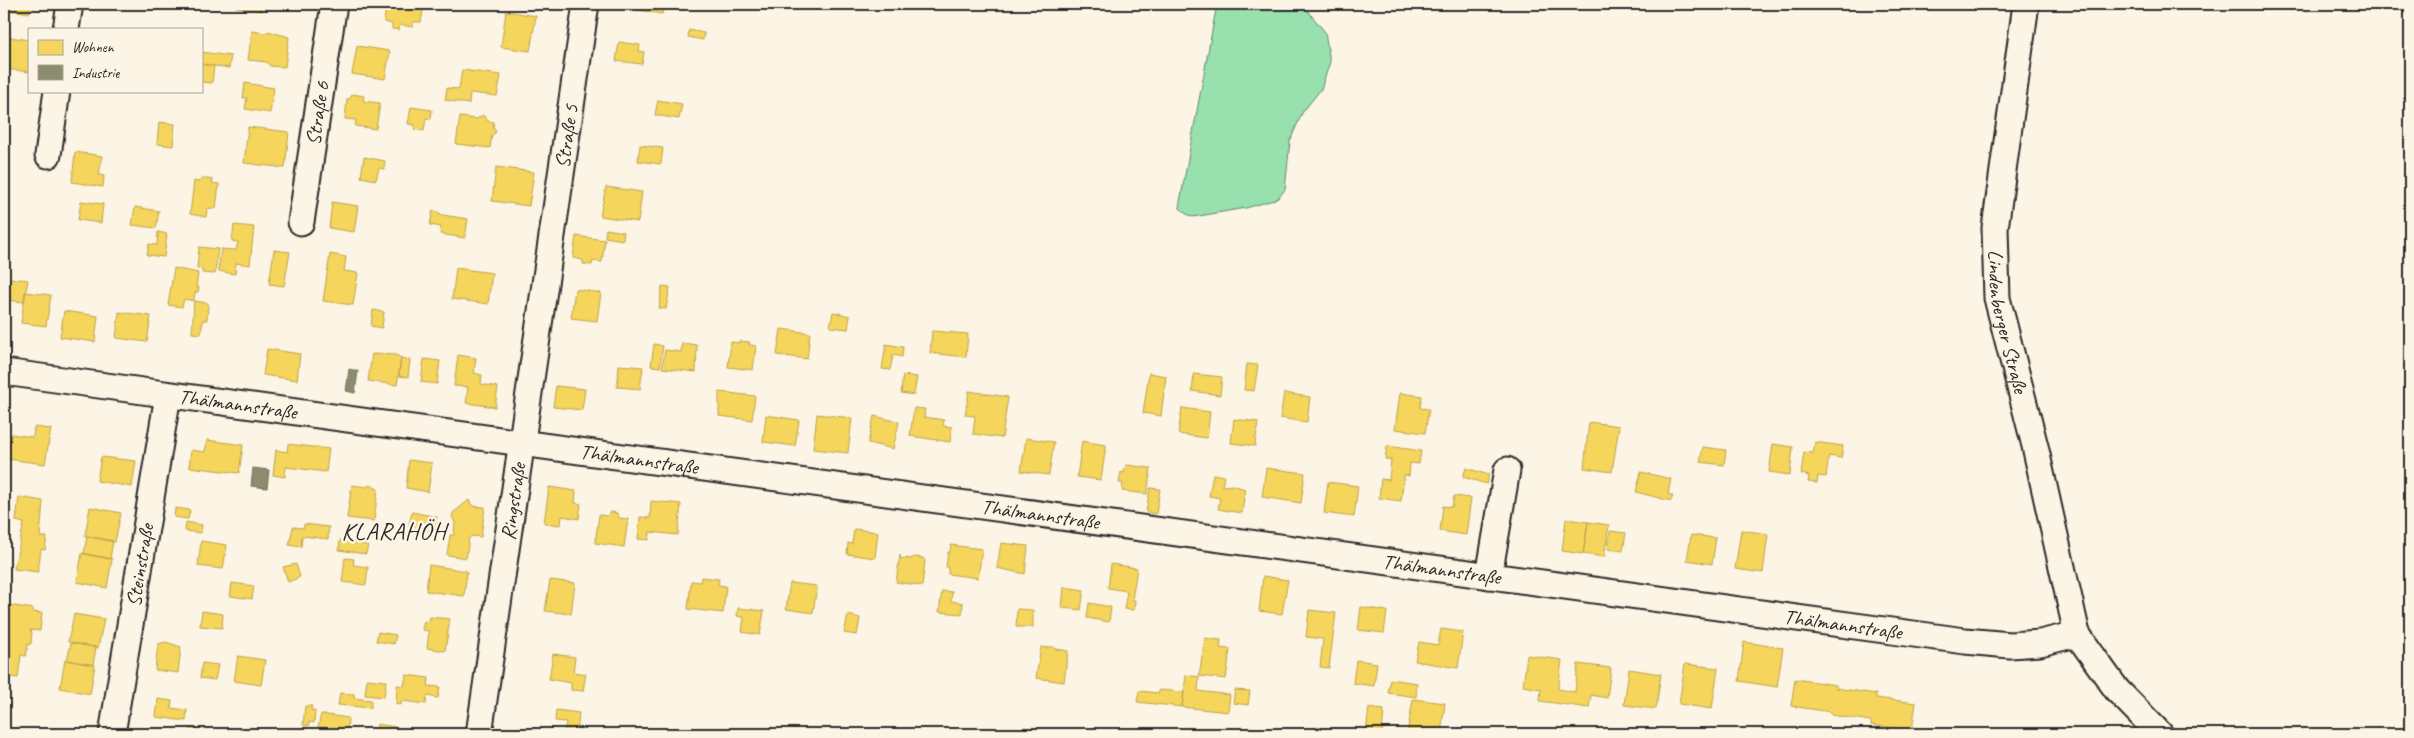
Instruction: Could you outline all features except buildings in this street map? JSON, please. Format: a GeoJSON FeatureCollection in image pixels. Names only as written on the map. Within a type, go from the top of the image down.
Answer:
{"type":"FeatureCollection","features":[{"type":"Feature","properties":{"kind":"street"},"geometry":{"type":"LineString","coordinates":[[66,28],[70,4]]}},
{"type":"Feature","properties":{"kind":"street","name":"Straße 6"},"geometry":{"type":"LineString","coordinates":[[301,222],[334,4]]}},
{"type":"Feature","properties":{"kind":"street","name":"Straße 5"},"geometry":{"type":"LineString","coordinates":[[548,269],[586,4]]}},
{"type":"Feature","properties":{"kind":"street","name":"Lindenberger Straße"},"geometry":{"type":"LineString","coordinates":[[2026,4],[1995,228],[1997,298],[2036,446],[2077,634]]}},
{"type":"Feature","properties":{"kind":"street"},"geometry":{"type":"LineString","coordinates":[[48,155],[57,92]]}},
{"type":"Feature","properties":{"kind":"street","name":"Ringstraße"},"geometry":{"type":"LineString","coordinates":[[479,734],[548,269]]}},
{"type":"Feature","properties":{"kind":"street","name":"Thälmannstraße"},"geometry":{"type":"LineString","coordinates":[[4,372],[2001,645],[2040,643],[2077,634]]}},
{"type":"Feature","properties":{"kind":"street","name":"Steinstraße"},"geometry":{"type":"LineString","coordinates":[[112,734],[168,395]]}},
{"type":"Feature","properties":{"kind":"street"},"geometry":{"type":"LineString","coordinates":[[1489,576],[1508,470]]}},
{"type":"Feature","properties":{"kind":"street"},"geometry":{"type":"LineString","coordinates":[[2077,634],[2117,690],[2160,734]]}},
{"type":"Feature","properties":{"kind":"green space"},"geometry":{"type":"Polygon","coordinates":[[[1217,4],[1302,4],[1325,32],[1330,62],[1321,89],[1302,113],[1290,141],[1285,190],[1277,199],[1246,208],[1193,217],[1179,207],[1217,4]]]}},
{"type":"Feature","properties":{"kind":"waterway"},"geometry":{"type":"LineString","coordinates":[[830,4],[847,7]]}},
{"type":"Feature","properties":{"kind":"district","name":"KLARAHÖH"},"geometry":{"type":"Point","coordinates":[394,531]}}]}
